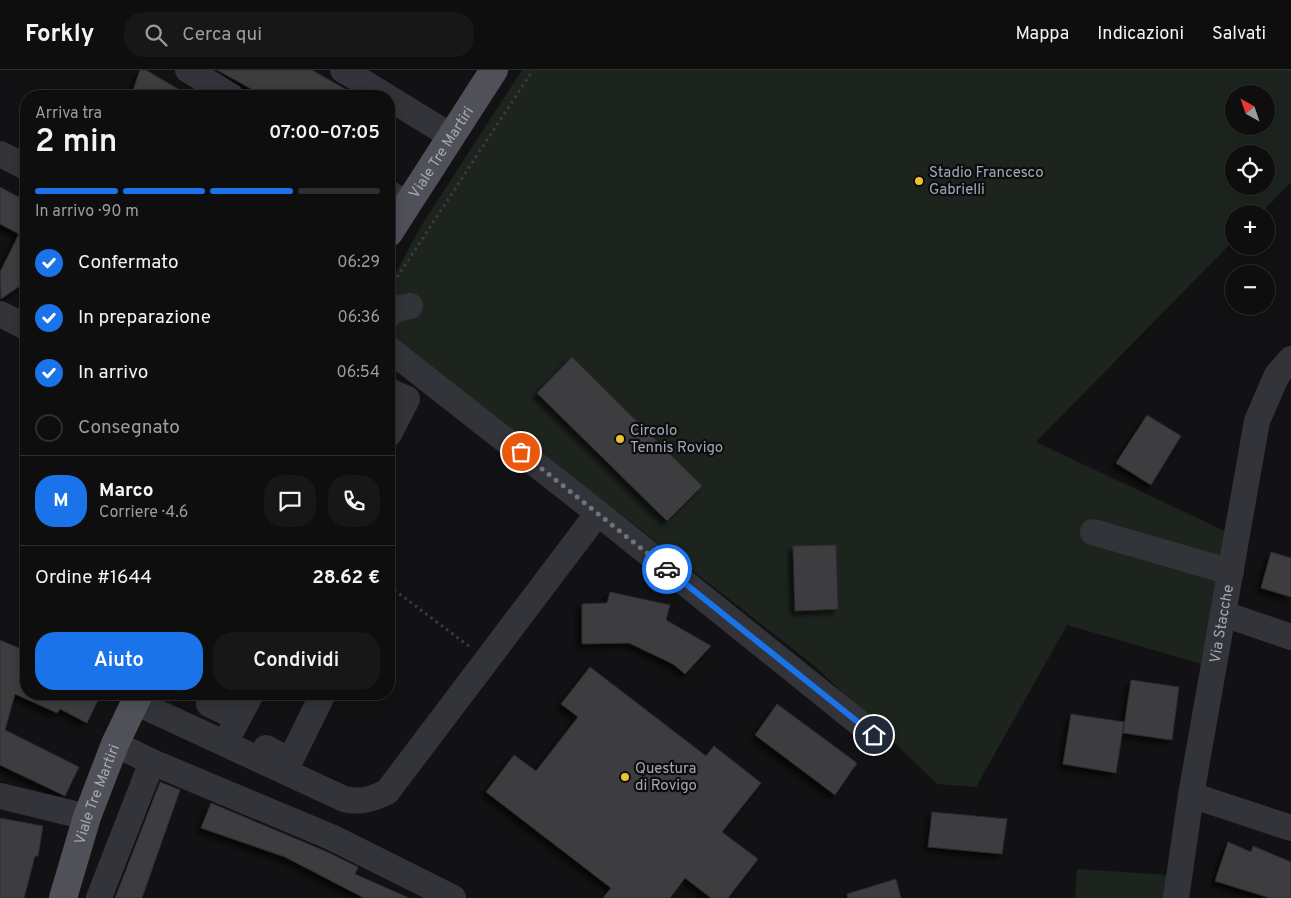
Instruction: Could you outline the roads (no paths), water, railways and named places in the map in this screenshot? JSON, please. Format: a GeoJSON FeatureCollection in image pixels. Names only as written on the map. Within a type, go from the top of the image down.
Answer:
{"type":"FeatureCollection","features":[{"type":"Feature","properties":{"kind":"main road","name":"Viale Tre Martiri"},"geometry":{"type":"LineString","coordinates":[[397,199],[451,136],[494,70]]}},
{"type":"Feature","properties":{"kind":"main road","name":"Viale Tre Martiri"},"geometry":{"type":"LineString","coordinates":[[65,898],[87,817],[115,744],[136,700]]}},
{"type":"Feature","properties":{"kind":"street"},"geometry":{"type":"LineString","coordinates":[[188,70],[221,90]]}},
{"type":"Feature","properties":{"kind":"street"},"geometry":{"type":"LineString","coordinates":[[342,70],[375,90]]}},
{"type":"Feature","properties":{"kind":"street"},"geometry":{"type":"LineString","coordinates":[[395,102],[451,136]]}},
{"type":"Feature","properties":{"kind":"street"},"geometry":{"type":"LineString","coordinates":[[0,154],[20,164]]}},
{"type":"Feature","properties":{"kind":"street"},"geometry":{"type":"LineString","coordinates":[[0,314],[20,324]]}},
{"type":"Feature","properties":{"kind":"street"},"geometry":{"type":"LineString","coordinates":[[395,354],[598,513],[874,735]]}},
{"type":"Feature","properties":{"kind":"street","name":"Via Stacche"},"geometry":{"type":"LineString","coordinates":[[1176,898],[1191,795],[1257,421],[1277,376],[1291,359]]}},
{"type":"Feature","properties":{"kind":"street"},"geometry":{"type":"LineString","coordinates":[[395,386],[412,368]]}},
{"type":"Feature","properties":{"kind":"street"},"geometry":{"type":"LineString","coordinates":[[395,394],[407,400],[395,423]]}},
{"type":"Feature","properties":{"kind":"street"},"geometry":{"type":"LineString","coordinates":[[211,700],[209,704],[232,731],[344,799],[357,802],[369,801],[388,792],[598,513]]}},
{"type":"Feature","properties":{"kind":"street"},"geometry":{"type":"LineString","coordinates":[[1093,532],[1231,572]]}},
{"type":"Feature","properties":{"kind":"street"},"geometry":{"type":"LineString","coordinates":[[1224,614],[1291,638]]}},
{"type":"Feature","properties":{"kind":"street"},"geometry":{"type":"LineString","coordinates":[[143,700],[232,731],[290,761],[320,700]]}},
{"type":"Feature","properties":{"kind":"street"},"geometry":{"type":"LineString","coordinates":[[232,731],[248,700]]}},
{"type":"Feature","properties":{"kind":"street"},"geometry":{"type":"LineString","coordinates":[[115,744],[152,762],[331,837],[453,898]]}},
{"type":"Feature","properties":{"kind":"street"},"geometry":{"type":"LineString","coordinates":[[99,898],[152,762]]}},
{"type":"Feature","properties":{"kind":"street"},"geometry":{"type":"LineString","coordinates":[[1191,795],[1291,828]]}},
{"type":"Feature","properties":{"kind":"street"},"geometry":{"type":"LineString","coordinates":[[0,796],[87,817]]}},
{"type":"Feature","properties":{"kind":"place","name":"Stadio Francesco Gabrielli"},"geometry":{"type":"Point","coordinates":[919,181]}},
{"type":"Feature","properties":{"kind":"place","name":"Circolo Tennis Rovigo"},"geometry":{"type":"Point","coordinates":[620,439]}},
{"type":"Feature","properties":{"kind":"place","name":"Questura di Rovigo"},"geometry":{"type":"Point","coordinates":[625,777]}}]}
